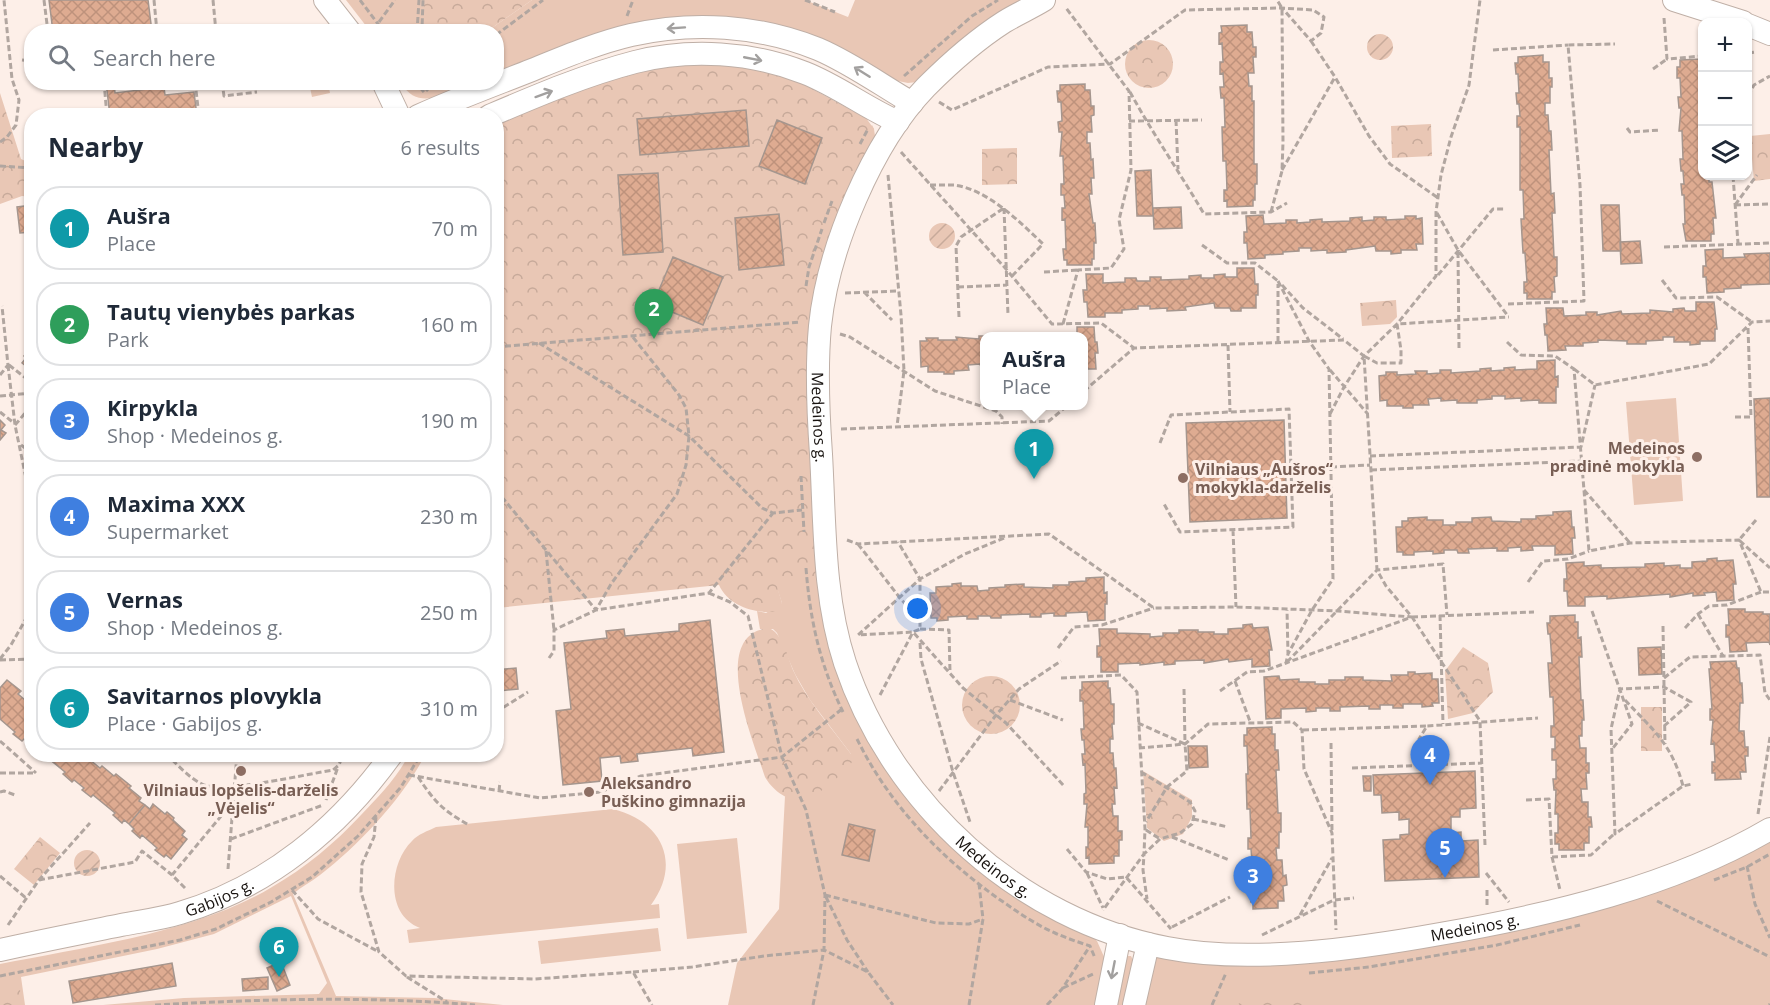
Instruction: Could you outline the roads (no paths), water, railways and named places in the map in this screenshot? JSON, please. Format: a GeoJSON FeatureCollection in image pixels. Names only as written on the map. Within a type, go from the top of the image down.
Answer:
{"type":"FeatureCollection","features":[{"type":"Feature","properties":{"kind":"street"},"geometry":{"type":"LineString","coordinates":[[325,0],[344,24]]}},
{"type":"Feature","properties":{"kind":"street","name":"Medeinos g."},"geometry":{"type":"LineString","coordinates":[[1044,0],[1003,23],[981,39],[912,103],[888,118],[848,218],[832,269],[820,324],[819,430],[828,580],[840,644],[856,692],[886,751],[905,779],[942,823],[984,860],[1032,894],[1060,910],[1148,944],[1192,952],[1231,954],[1307,952],[1407,940],[1579,904],[1680,871],[1741,844],[1764,821]]}},
{"type":"Feature","properties":{"kind":"street"},"geometry":{"type":"LineString","coordinates":[[1669,9],[1720,18]]}},
{"type":"Feature","properties":{"kind":"street"},"geometry":{"type":"LineString","coordinates":[[504,82],[603,43],[663,29],[690,27],[745,30],[785,38],[819,50],[856,68],[912,103]]}},
{"type":"Feature","properties":{"kind":"street"},"geometry":{"type":"LineString","coordinates":[[1752,30],[1763,43]]}},
{"type":"Feature","properties":{"kind":"street"},"geometry":{"type":"LineString","coordinates":[[504,110],[635,62],[665,57],[722,54],[751,57],[806,74],[888,118]]}},
{"type":"Feature","properties":{"kind":"street"},"geometry":{"type":"LineString","coordinates":[[387,90],[395,108]]}},
{"type":"Feature","properties":{"kind":"street"},"geometry":{"type":"LineString","coordinates":[[438,108],[484,90]]}},
{"type":"Feature","properties":{"kind":"street","name":"Gabijos g."},"geometry":{"type":"LineString","coordinates":[[0,950],[178,914],[227,895],[261,878],[300,852],[332,826],[353,804],[386,762]]}},
{"type":"Feature","properties":{"kind":"street"},"geometry":{"type":"LineString","coordinates":[[1106,1005],[1120,935]]}},
{"type":"Feature","properties":{"kind":"street"},"geometry":{"type":"LineString","coordinates":[[1134,1005],[1148,944]]}},
{"type":"Feature","properties":{"kind":"place","name":"Tautų vienybės parkas"},"geometry":{"type":"Point","coordinates":[654,339]}},
{"type":"Feature","properties":{"kind":"place","name":"Medeinos pradinė mokykla"},"geometry":{"type":"Point","coordinates":[1697,457]}},
{"type":"Feature","properties":{"kind":"place","name":"Vilniaus „Aušros“ mokykla-darželis"},"geometry":{"type":"Point","coordinates":[1183,478]}},
{"type":"Feature","properties":{"kind":"place","name":"Aušra"},"geometry":{"type":"Point","coordinates":[1034,479]}},
{"type":"Feature","properties":{"kind":"place","name":"Vilniaus lopšelis-darželis „Vėjelis“"},"geometry":{"type":"Point","coordinates":[241,771]}},
{"type":"Feature","properties":{"kind":"place","name":"Maxima XXX"},"geometry":{"type":"Point","coordinates":[1430,785]}},
{"type":"Feature","properties":{"kind":"place","name":"Aleksandro Puškino gimnazija"},"geometry":{"type":"Point","coordinates":[589,792]}},
{"type":"Feature","properties":{"kind":"place","name":"Vernas"},"geometry":{"type":"Point","coordinates":[1445,878]}},
{"type":"Feature","properties":{"kind":"place","name":"Kirpykla"},"geometry":{"type":"Point","coordinates":[1253,906]}},
{"type":"Feature","properties":{"kind":"place","name":"Savitarnos plovykla"},"geometry":{"type":"Point","coordinates":[279,977]}}]}
